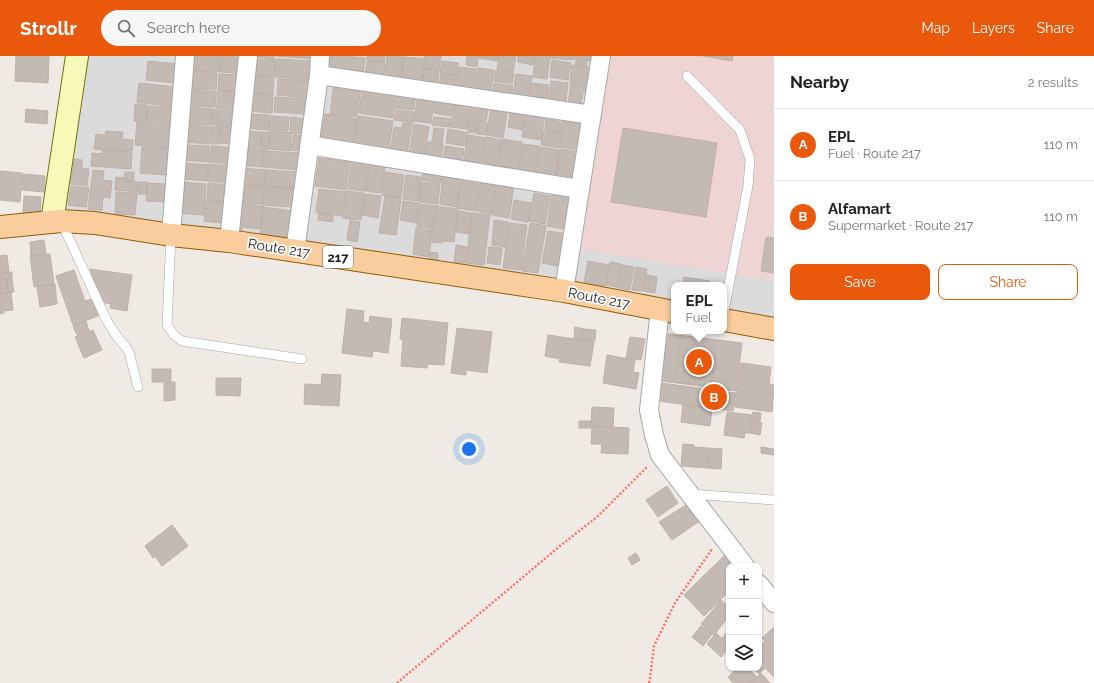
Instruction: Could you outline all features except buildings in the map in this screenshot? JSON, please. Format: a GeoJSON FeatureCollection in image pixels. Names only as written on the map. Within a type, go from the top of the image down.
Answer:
{"type":"FeatureCollection","features":[{"type":"Feature","properties":{"kind":"main road","name":"Route 217"},"geometry":{"type":"LineString","coordinates":[[0,227],[57,222],[95,223],[171,235],[295,250],[564,291],[667,310]]}},
{"type":"Feature","properties":{"kind":"main road"},"geometry":{"type":"LineString","coordinates":[[727,321],[774,329]]}},
{"type":"Feature","properties":{"kind":"street"},"geometry":{"type":"LineString","coordinates":[[57,222],[77,56]]}},
{"type":"Feature","properties":{"kind":"street"},"geometry":{"type":"LineString","coordinates":[[171,235],[185,56]]}},
{"type":"Feature","properties":{"kind":"street"},"geometry":{"type":"LineString","coordinates":[[229,241],[248,56]]}},
{"type":"Feature","properties":{"kind":"street"},"geometry":{"type":"LineString","coordinates":[[295,250],[320,56]]}},
{"type":"Feature","properties":{"kind":"street"},"geometry":{"type":"LineString","coordinates":[[564,291],[601,56]]}},
{"type":"Feature","properties":{"kind":"street"},"geometry":{"type":"LineString","coordinates":[[318,75],[592,116]]}},
{"type":"Feature","properties":{"kind":"street"},"geometry":{"type":"LineString","coordinates":[[309,145],[580,189]]}},
{"type":"Feature","properties":{"kind":"street"},"geometry":{"type":"LineString","coordinates":[[667,310],[649,410],[654,435],[660,454],[743,563]]}},
{"type":"Feature","properties":{"kind":"street"},"geometry":{"type":"LineString","coordinates":[[762,588],[774,603]]}},
{"type":"Feature","properties":{"kind":"lane"},"geometry":{"type":"LineString","coordinates":[[687,76],[740,130],[750,159],[748,186],[727,295]]}},
{"type":"Feature","properties":{"kind":"lane"},"geometry":{"type":"LineString","coordinates":[[57,222],[107,321],[129,352],[138,387]]}},
{"type":"Feature","properties":{"kind":"lane"},"geometry":{"type":"LineString","coordinates":[[171,235],[168,325],[174,335],[182,341],[302,359]]}},
{"type":"Feature","properties":{"kind":"lane"},"geometry":{"type":"LineString","coordinates":[[690,494],[774,500]]}},
{"type":"Feature","properties":{"kind":"path"},"geometry":{"type":"LineString","coordinates":[[397,683],[560,546],[597,517],[660,454]]}},
{"type":"Feature","properties":{"kind":"path"},"geometry":{"type":"LineString","coordinates":[[650,683],[654,646],[675,603],[721,535]]}},
{"type":"Feature","properties":{"kind":"shaded area"},"geometry":{"type":"Polygon","coordinates":[[[83,56],[774,56],[774,320],[727,312],[727,282],[671,282],[671,303],[65,212],[83,56]]]}},
{"type":"Feature","properties":{"kind":"shaded area"},"geometry":{"type":"Polygon","coordinates":[[[610,56],[774,56],[774,281],[579,249],[610,56]]]}},
{"type":"Feature","properties":{"kind":"place","name":"EPL"},"geometry":{"type":"Point","coordinates":[699,362]}},
{"type":"Feature","properties":{"kind":"place","name":"Alfamart"},"geometry":{"type":"Point","coordinates":[714,397]}}]}
